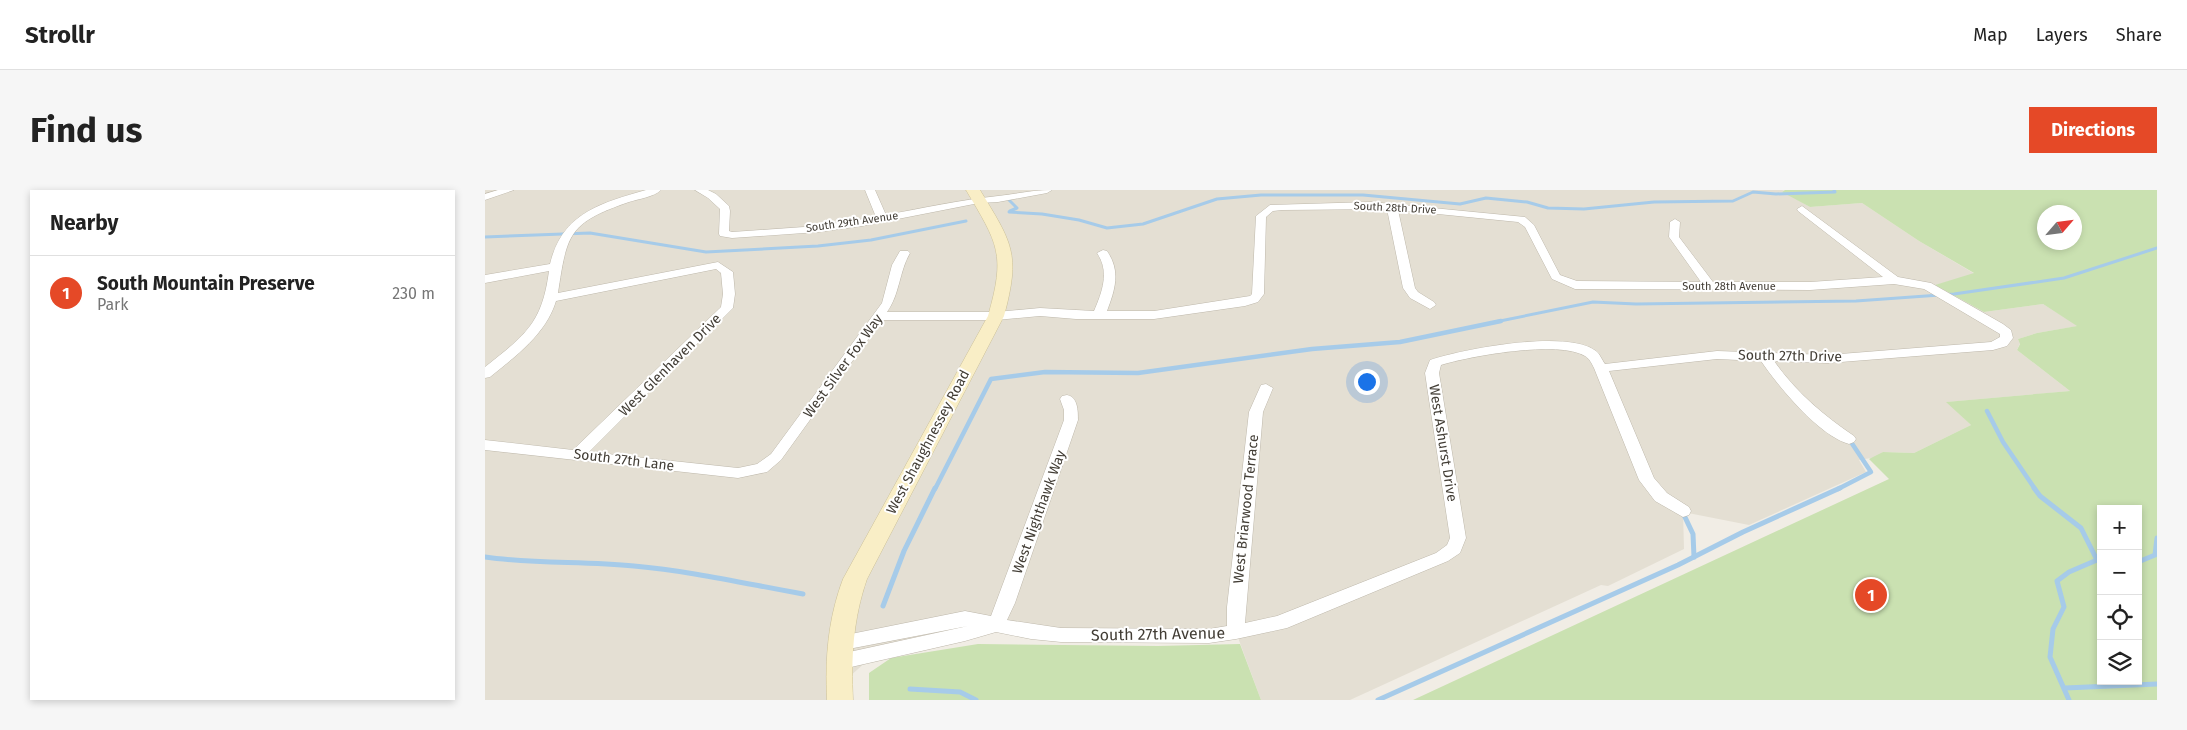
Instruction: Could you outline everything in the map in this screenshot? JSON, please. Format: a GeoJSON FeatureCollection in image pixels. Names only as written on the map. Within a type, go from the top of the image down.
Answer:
{"type":"FeatureCollection","features":[{"type":"Feature","properties":{"kind":"street"},"geometry":{"type":"LineString","coordinates":[[487,195],[509,190]]}},
{"type":"Feature","properties":{"kind":"street"},"geometry":{"type":"LineString","coordinates":[[485,374],[515,350],[532,332],[545,313],[552,298],[556,266],[567,233],[590,216],[616,204],[657,190]]}},
{"type":"Feature","properties":{"kind":"street","name":"South 29th Avenue"},"geometry":{"type":"LineString","coordinates":[[700,190],[712,196],[725,208],[724,234],[818,229],[882,219],[976,195],[1016,190]]}},
{"type":"Feature","properties":{"kind":"street"},"geometry":{"type":"LineString","coordinates":[[870,190],[882,219]]}},
{"type":"Feature","properties":{"kind":"street","name":"South 29th Avenue"},"geometry":{"type":"LineString","coordinates":[[976,195],[998,199],[1027,192],[1047,190]]}},
{"type":"Feature","properties":{"kind":"street","name":"West Shaughnessey Road"},"geometry":{"type":"LineString","coordinates":[[839,700],[838,653],[847,600],[855,579],[996,316],[1004,288],[1007,259],[1003,242],[976,195]]}},
{"type":"Feature","properties":{"kind":"street"},"geometry":{"type":"LineString","coordinates":[[1392,207],[1409,288],[1414,294],[1430,305]]}},
{"type":"Feature","properties":{"kind":"street","name":"South 28th Drive"},"geometry":{"type":"LineString","coordinates":[[1099,315],[1167,314],[1241,303],[1254,299],[1258,294],[1261,216],[1270,208],[1392,207],[1521,219],[1529,225],[1551,270],[1556,277],[1564,282]]}},
{"type":"Feature","properties":{"kind":"street"},"geometry":{"type":"LineString","coordinates":[[1802,209],[1894,280]]}},
{"type":"Feature","properties":{"kind":"street"},"geometry":{"type":"LineString","coordinates":[[1675,222],[1674,236],[1711,287]]}},
{"type":"Feature","properties":{"kind":"street","name":"West Silver Fox Way"},"geometry":{"type":"LineString","coordinates":[[762,468],[776,458],[878,316],[893,291],[897,264],[904,253]]}},
{"type":"Feature","properties":{"kind":"street"},"geometry":{"type":"LineString","coordinates":[[878,316],[996,316],[1013,319],[1039,316],[1052,319],[1076,315],[1099,315],[1109,288],[1111,272],[1109,261],[1103,253]]}},
{"type":"Feature","properties":{"kind":"street","name":"West Glenhaven Drive"},"geometry":{"type":"LineString","coordinates":[[552,298],[718,265],[727,272],[729,294],[727,308],[578,454]]}},
{"type":"Feature","properties":{"kind":"street"},"geometry":{"type":"LineString","coordinates":[[485,279],[556,266]]}},
{"type":"Feature","properties":{"kind":"street","name":"South 28th Avenue"},"geometry":{"type":"LineString","coordinates":[[1564,282],[1575,284],[1711,287],[1810,286],[1894,280]]}},
{"type":"Feature","properties":{"kind":"street","name":"South 27th Drive"},"geometry":{"type":"LineString","coordinates":[[1601,368],[1717,355],[1828,360],[1993,346],[2002,343],[2007,338],[2006,332],[1999,327],[1938,293],[1916,283],[1894,280]]}},
{"type":"Feature","properties":{"kind":"street","name":"West Ashurst Drive"},"geometry":{"type":"LineString","coordinates":[[1454,549],[1458,538],[1432,373],[1435,363],[1444,359],[1481,352],[1529,346],[1573,346],[1590,353],[1601,368]]}},
{"type":"Feature","properties":{"kind":"street"},"geometry":{"type":"LineString","coordinates":[[1764,356],[1788,390],[1801,403],[1826,425],[1849,440]]}},
{"type":"Feature","properties":{"kind":"street"},"geometry":{"type":"LineString","coordinates":[[1601,368],[1647,480],[1661,497],[1683,512]]}},
{"type":"Feature","properties":{"kind":"street","name":"West Briarwood Terrace"},"geometry":{"type":"LineString","coordinates":[[1236,632],[1236,607],[1257,412],[1259,402],[1266,388]]}},
{"type":"Feature","properties":{"kind":"street","name":"West Nighthawk Way"},"geometry":{"type":"LineString","coordinates":[[996,624],[1007,602],[1071,420],[1071,410],[1067,399]]}},
{"type":"Feature","properties":{"kind":"street","name":"South 27th Lane"},"geometry":{"type":"LineString","coordinates":[[485,445],[738,473],[762,468]]}},
{"type":"Feature","properties":{"kind":"street","name":"South 27th Avenue"},"geometry":{"type":"LineString","coordinates":[[996,624],[1031,632],[1061,635],[1209,636],[1236,632],[1280,623],[1442,557],[1454,549]]}},
{"type":"Feature","properties":{"kind":"street"},"geometry":{"type":"LineString","coordinates":[[838,653],[938,631],[965,618],[996,624]]}},
{"type":"Feature","properties":{"kind":"street"},"geometry":{"type":"LineString","coordinates":[[938,631],[965,634],[996,624]]}},
{"type":"Feature","properties":{"kind":"shaded area"},"geometry":{"type":"Polygon","coordinates":[[[485,190],[1785,190],[1782,191],[1810,207],[1862,203],[1919,241],[1975,274],[1936,285],[1984,312],[2043,304],[2078,326],[2037,333],[2018,339],[2020,343],[2017,350],[2070,391],[1947,402],[1971,425],[1914,453],[1883,452],[1877,457],[1859,460],[1866,472],[1749,525],[1683,512],[1684,549],[1608,586],[1601,585],[1350,700],[1261,700],[1236,632],[1061,635],[996,624],[876,653],[839,686],[840,700],[485,700],[485,190]]]}},
{"type":"Feature","properties":{"kind":"green space"},"geometry":{"type":"Polygon","coordinates":[[[1785,190],[2157,190],[2157,700],[1413,700],[1889,479],[1869,459],[1883,452],[1914,453],[1971,425],[1946,402],[2070,391],[2017,350],[2020,344],[2018,339],[2037,333],[2077,326],[2043,304],[1984,312],[1935,285],[1974,273],[1919,241],[1862,203],[1810,207],[1782,192],[1785,190]]]}},
{"type":"Feature","properties":{"kind":"green space"},"geometry":{"type":"Polygon","coordinates":[[[978,644],[1158,646],[1240,644],[1261,700],[869,700],[869,673],[891,658],[978,644]]]}},
{"type":"Feature","properties":{"kind":"waterway"},"geometry":{"type":"LineString","coordinates":[[1009,212],[1042,214],[1079,220],[1107,228],[1143,224],[1217,199],[1261,195],[1363,195],[1460,204],[1486,198],[1527,202],[1548,208],[1584,209],[1654,202],[1733,201],[1753,192],[1776,194],[1835,192],[1834,190]]}},
{"type":"Feature","properties":{"kind":"waterway"},"geometry":{"type":"LineString","coordinates":[[1009,200],[1017,208],[1010,211]]}},
{"type":"Feature","properties":{"kind":"waterway"},"geometry":{"type":"LineString","coordinates":[[485,237],[590,233],[706,252],[818,246],[871,240],[966,221]]}},
{"type":"Feature","properties":{"kind":"waterway"},"geometry":{"type":"LineString","coordinates":[[1495,322],[1593,302],[1636,304],[1856,301],[1954,294],[2064,278],[2157,248]]}},
{"type":"Feature","properties":{"kind":"waterway"},"geometry":{"type":"LineString","coordinates":[[935,489],[991,379],[1045,372],[1138,373],[1312,349],[1400,342],[1501,321]]}},
{"type":"Feature","properties":{"kind":"waterway"},"geometry":{"type":"LineString","coordinates":[[1987,411],[2003,442],[2035,489]]}},
{"type":"Feature","properties":{"kind":"waterway"},"geometry":{"type":"LineString","coordinates":[[1840,488],[1871,472],[1849,439]]}},
{"type":"Feature","properties":{"kind":"waterway"},"geometry":{"type":"LineString","coordinates":[[883,606],[904,551],[935,488]]}},
{"type":"Feature","properties":{"kind":"waterway"},"geometry":{"type":"LineString","coordinates":[[1694,557],[1743,532],[1840,488]]}},
{"type":"Feature","properties":{"kind":"waterway"},"geometry":{"type":"LineString","coordinates":[[2034,488],[2040,496],[2081,528],[2097,560]]}},
{"type":"Feature","properties":{"kind":"waterway"},"geometry":{"type":"LineString","coordinates":[[1683,513],[1693,534],[1694,557]]}},
{"type":"Feature","properties":{"kind":"waterway"},"geometry":{"type":"LineString","coordinates":[[2142,560],[2155,555],[2157,538]]}},
{"type":"Feature","properties":{"kind":"waterway"},"geometry":{"type":"LineString","coordinates":[[485,557],[522,561],[615,564],[655,568],[698,574],[803,594]]}},
{"type":"Feature","properties":{"kind":"waterway"},"geometry":{"type":"LineString","coordinates":[[1378,700],[1694,557]]}},
{"type":"Feature","properties":{"kind":"waterway"},"geometry":{"type":"LineString","coordinates":[[2069,700],[2050,657],[2053,629],[2064,607],[2057,581],[2069,572],[2097,560]]}},
{"type":"Feature","properties":{"kind":"waterway"},"geometry":{"type":"LineString","coordinates":[[2065,688],[2157,684]]}},
{"type":"Feature","properties":{"kind":"waterway"},"geometry":{"type":"LineString","coordinates":[[910,689],[960,692],[976,700]]}},
{"type":"Feature","properties":{"kind":"place","name":"South Mountain Preserve"},"geometry":{"type":"Point","coordinates":[1871,595]}}]}
